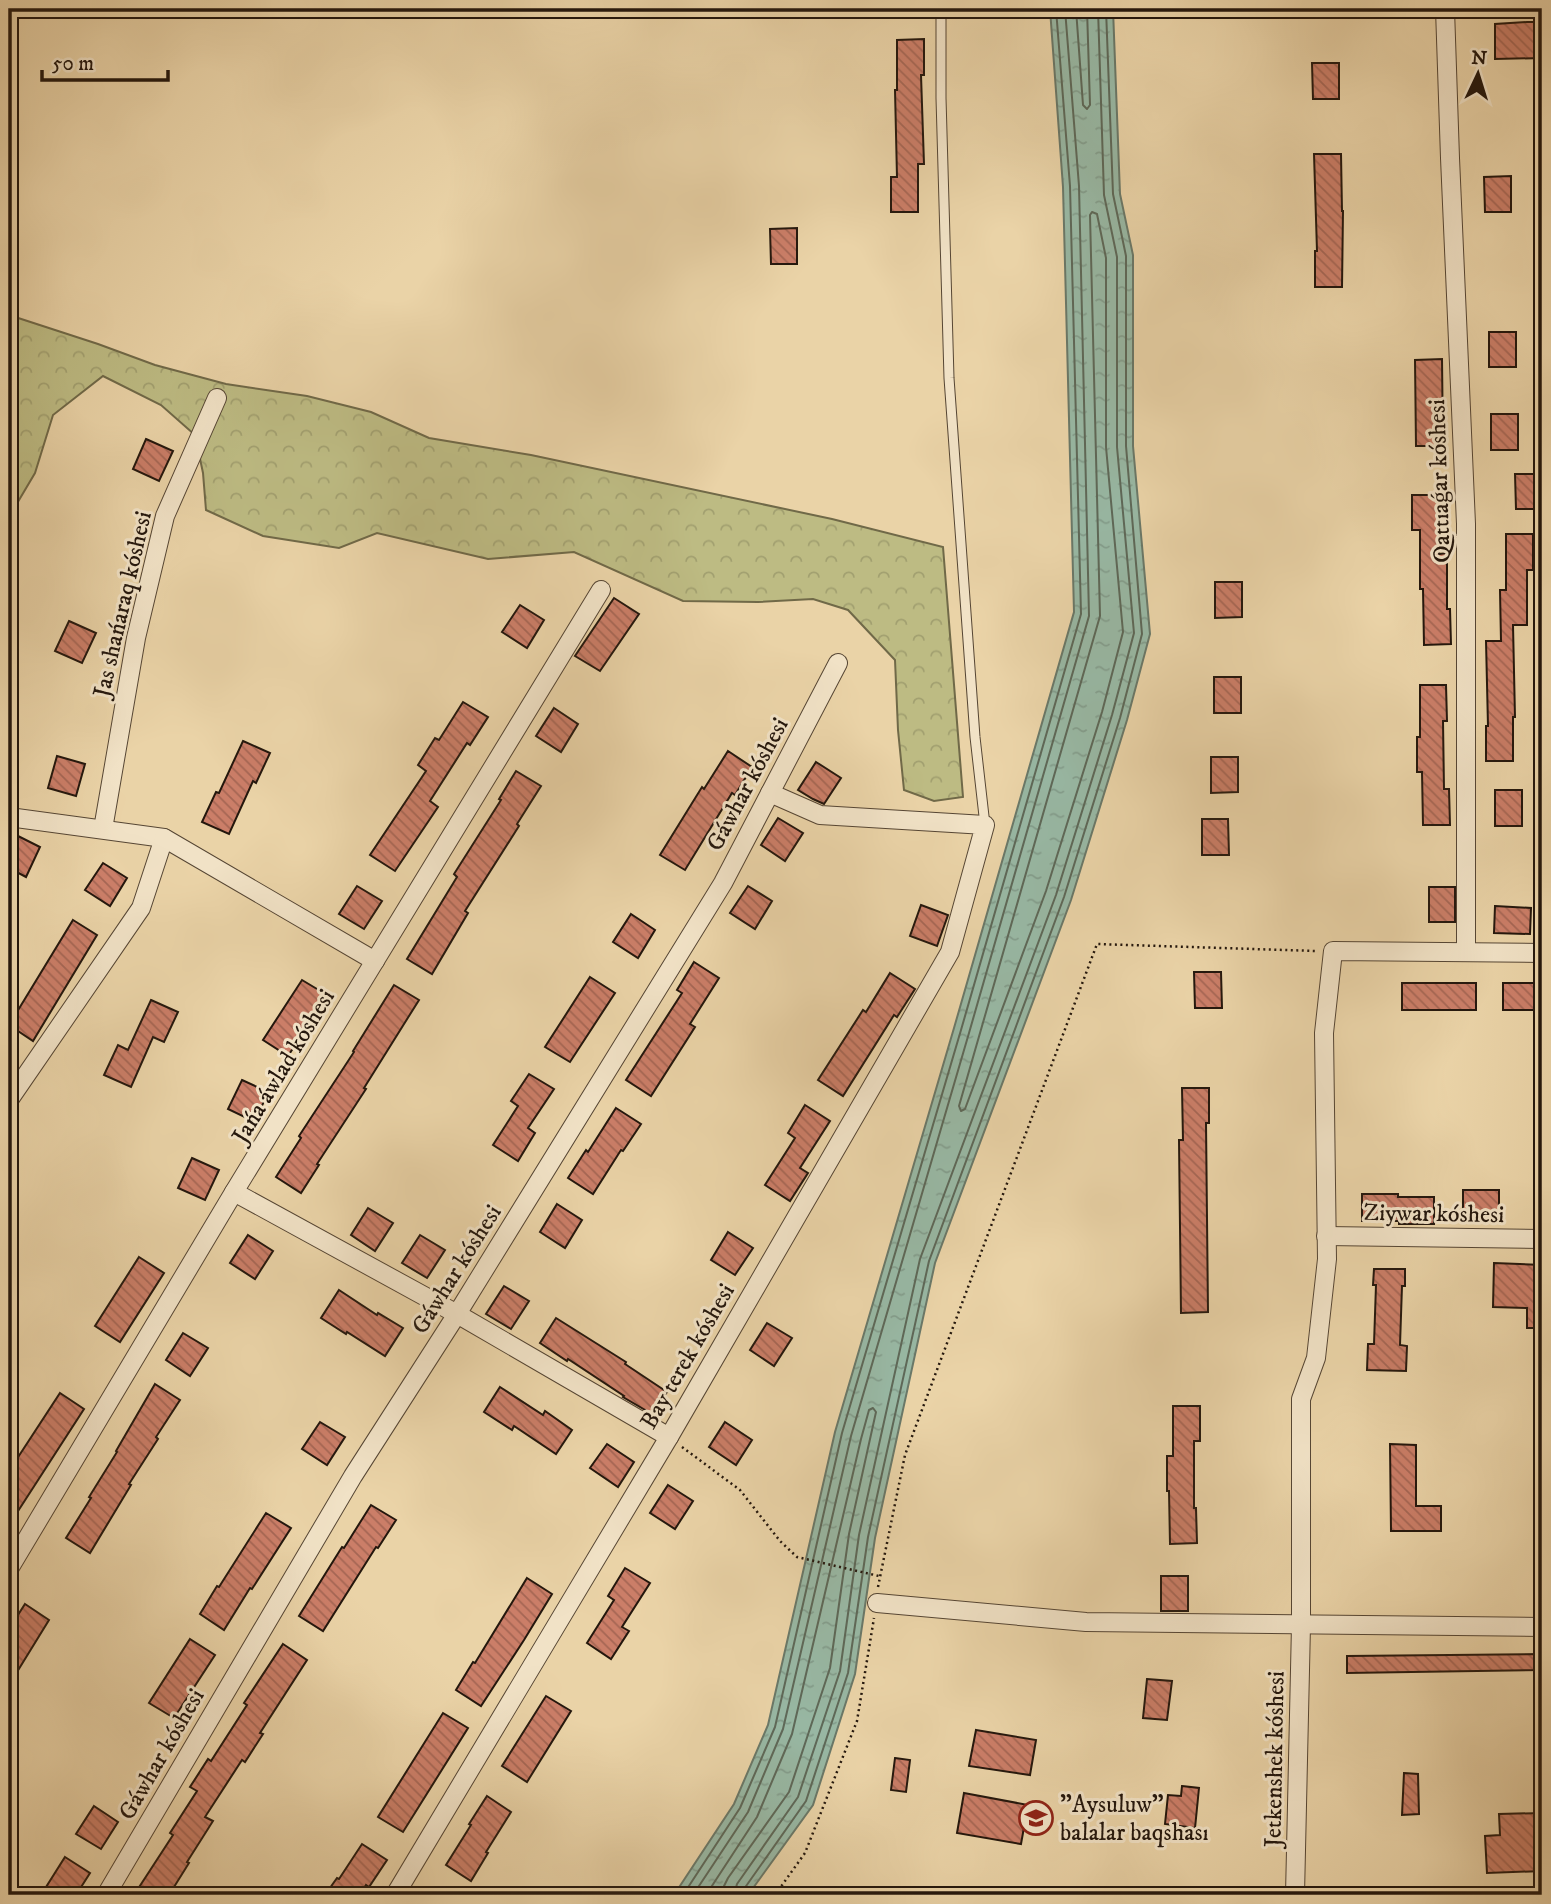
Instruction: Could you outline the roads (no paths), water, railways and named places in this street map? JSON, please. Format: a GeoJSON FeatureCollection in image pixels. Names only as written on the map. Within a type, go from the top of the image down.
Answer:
{"type":"FeatureCollection","features":[{"type":"Feature","properties":{"kind":"street","name":"Qattıaǵar kóshesi"},"geometry":{"type":"LineString","coordinates":[[1445,9],[1466,524],[1466,952]]}},
{"type":"Feature","properties":{"kind":"street","name":"Jas shańaraq kóshesi"},"geometry":{"type":"LineString","coordinates":[[103,830],[136,638],[165,516],[217,398]]}},
{"type":"Feature","properties":{"kind":"street","name":"Jańa áwlad kóshesi"},"geometry":{"type":"LineString","coordinates":[[9,1569],[234,1192],[601,590]]}},
{"type":"Feature","properties":{"kind":"street","name":"Gáwhar kóshesi"},"geometry":{"type":"LineString","coordinates":[[106,1895],[353,1476],[457,1314],[723,883],[838,663]]}},
{"type":"Feature","properties":{"kind":"street"},"geometry":{"type":"LineString","coordinates":[[770,793],[820,816],[985,825]]}},
{"type":"Feature","properties":{"kind":"street"},"geometry":{"type":"LineString","coordinates":[[9,817],[164,838],[375,961]]}},
{"type":"Feature","properties":{"kind":"street","name":"Bay terek kóshesi"},"geometry":{"type":"LineString","coordinates":[[395,1895],[669,1437],[950,952],[985,825]]}},
{"type":"Feature","properties":{"kind":"street"},"geometry":{"type":"LineString","coordinates":[[9,1100],[141,908],[164,838]]}},
{"type":"Feature","properties":{"kind":"street","name":"Jetkenshek kóshesi"},"geometry":{"type":"LineString","coordinates":[[1295,1895],[1301,1625],[1301,1399],[1316,1358],[1326,1259],[1324,1033],[1333,951],[1466,952]]}},
{"type":"Feature","properties":{"kind":"street"},"geometry":{"type":"LineString","coordinates":[[1466,952],[1542,953]]}},
{"type":"Feature","properties":{"kind":"street"},"geometry":{"type":"LineString","coordinates":[[234,1192],[457,1314],[669,1437]]}},
{"type":"Feature","properties":{"kind":"street","name":"Ziywar kóshesi"},"geometry":{"type":"LineString","coordinates":[[1326,1236],[1542,1239]]}},
{"type":"Feature","properties":{"kind":"street"},"geometry":{"type":"LineString","coordinates":[[877,1603],[1086,1622],[1542,1627]]}},
{"type":"Feature","properties":{"kind":"lane"},"geometry":{"type":"LineString","coordinates":[[941,9],[949,378],[975,737],[985,825]]}},
{"type":"Feature","properties":{"kind":"water"},"geometry":{"type":"Polygon","coordinates":[[[1050,9],[1113,9],[1120,194],[1133,255],[1133,446],[1150,634],[1127,720],[1071,900],[935,1263],[875,1538],[855,1674],[813,1805],[748,1895],[674,1895],[734,1804],[768,1725],[835,1432],[1074,612],[1063,187],[1050,9]]]}},
{"type":"Feature","properties":{"kind":"place","name":"\"Aysuluw\" balalar baqshası"},"geometry":{"type":"Point","coordinates":[1036,1818]}}]}
